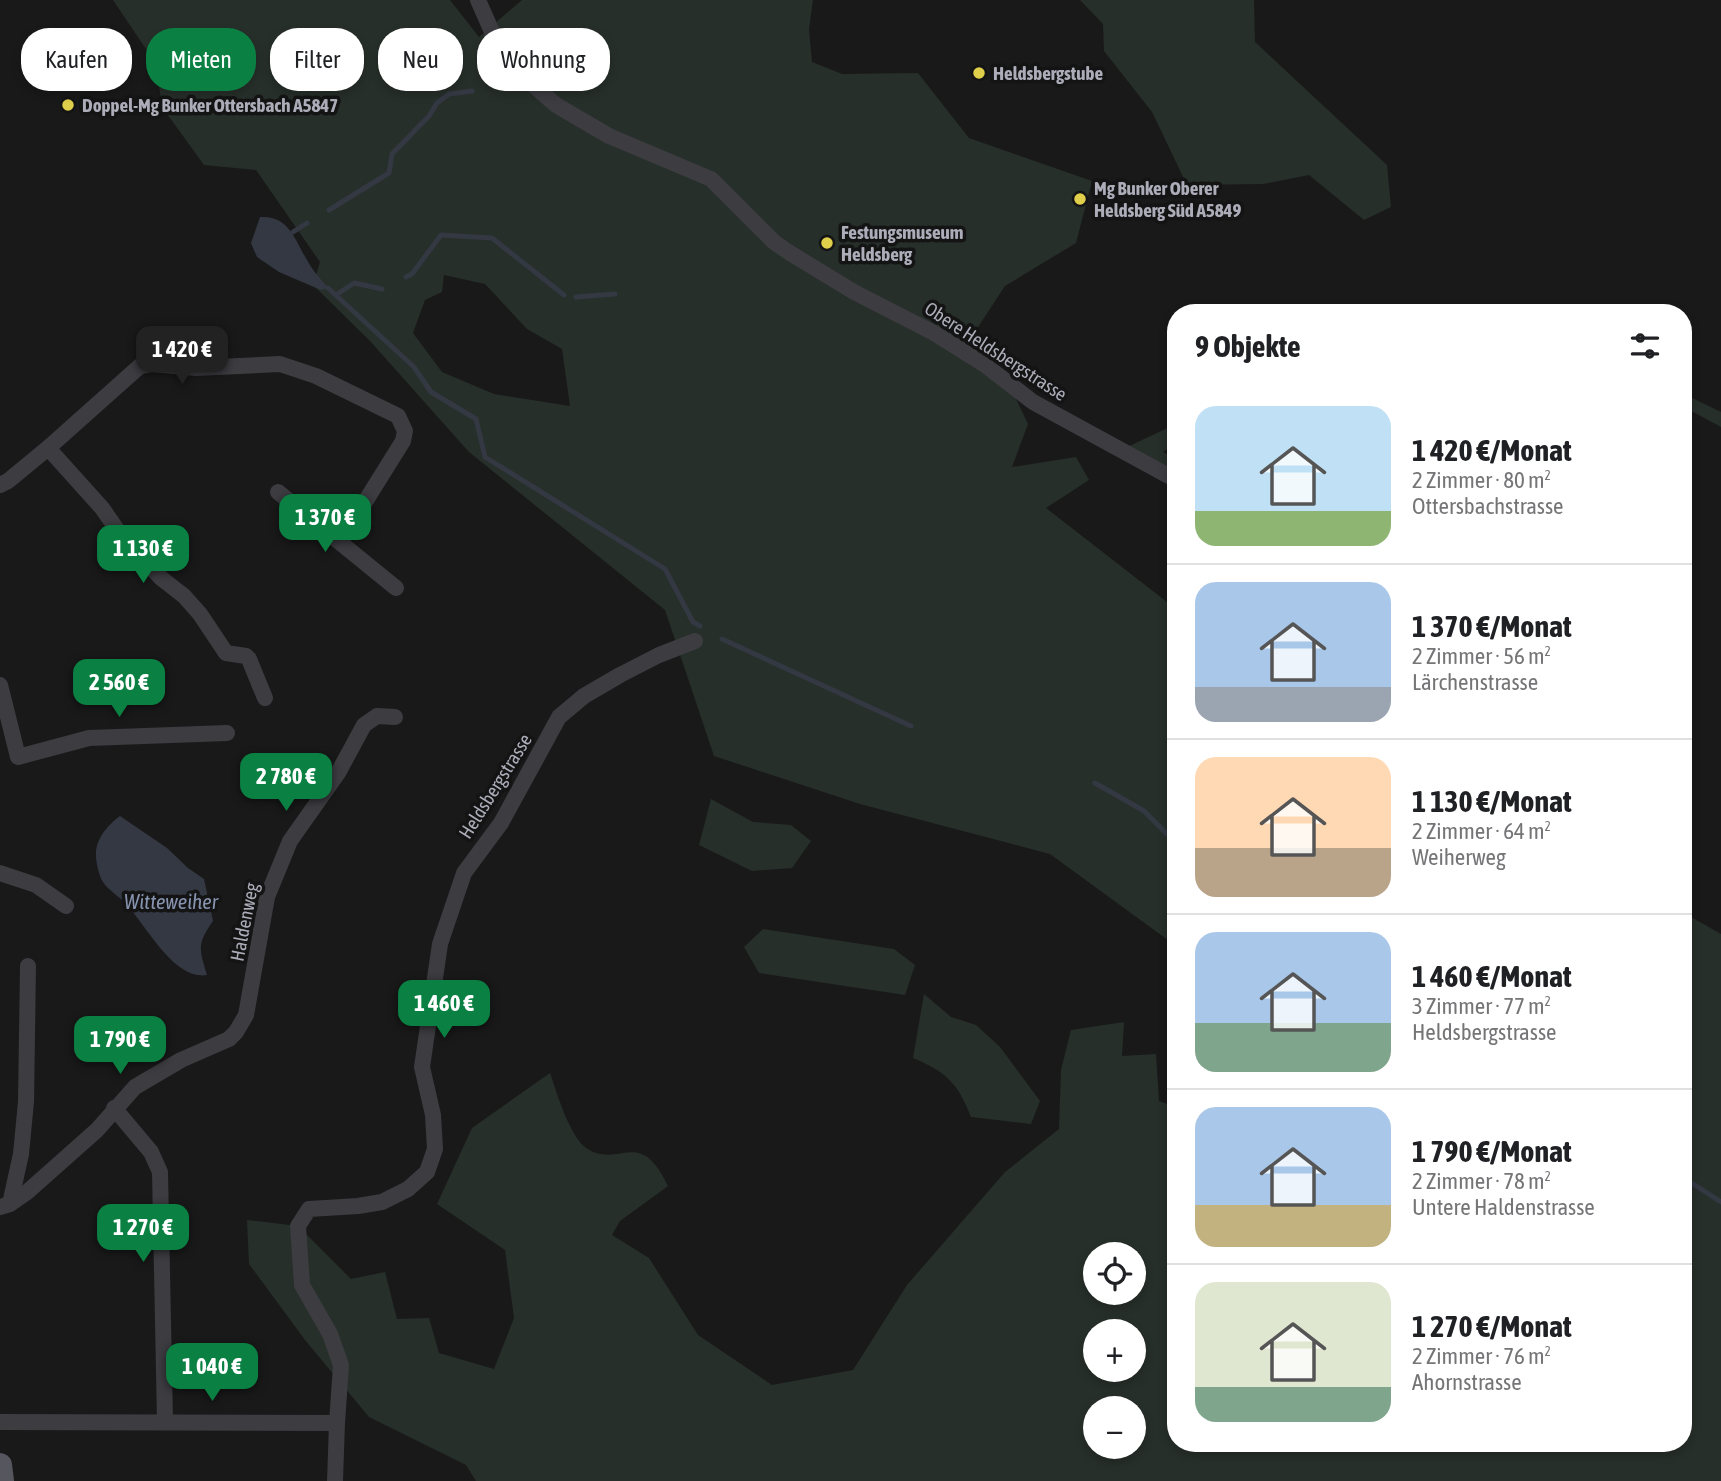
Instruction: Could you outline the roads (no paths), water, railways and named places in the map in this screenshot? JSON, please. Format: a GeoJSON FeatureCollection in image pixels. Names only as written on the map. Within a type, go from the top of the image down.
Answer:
{"type":"FeatureCollection","features":[{"type":"Feature","properties":{"kind":"main road"},"geometry":{"type":"LineString","coordinates":[[0,1465],[2,1481]]}},
{"type":"Feature","properties":{"kind":"street","name":"Obere Heldsbergstrasse"},"geometry":{"type":"LineString","coordinates":[[478,0],[504,59],[556,106],[609,135],[711,179],[774,242],[790,253],[854,292],[934,333],[985,365],[1033,402],[1167,475]]}},
{"type":"Feature","properties":{"kind":"street"},"geometry":{"type":"LineString","coordinates":[[0,485],[48,448],[140,366],[152,364],[196,368],[280,364],[316,376],[398,416],[405,431],[403,441],[340,542]]}},
{"type":"Feature","properties":{"kind":"street"},"geometry":{"type":"LineString","coordinates":[[48,448],[102,508],[120,534],[161,578],[184,596],[200,614],[226,653],[246,656],[249,659],[265,698]]}},
{"type":"Feature","properties":{"kind":"street"},"geometry":{"type":"LineString","coordinates":[[278,492],[396,588]]}},
{"type":"Feature","properties":{"kind":"street","name":"Heldsbergstrasse"},"geometry":{"type":"LineString","coordinates":[[337,1423],[341,1365],[330,1334],[302,1285],[298,1226],[309,1209],[382,1202],[400,1195],[427,1172],[435,1149],[433,1115],[422,1067],[440,944],[464,873],[501,823],[559,717],[574,703],[620,675],[659,655],[695,641]]}},
{"type":"Feature","properties":{"kind":"street"},"geometry":{"type":"LineString","coordinates":[[0,685],[18,757],[89,738],[227,733]]}},
{"type":"Feature","properties":{"kind":"street","name":"Haldenweg"},"geometry":{"type":"LineString","coordinates":[[5,1205],[97,1130],[135,1087],[159,1071],[229,1039],[236,1032],[246,1015],[255,976],[267,897],[290,841],[338,773],[364,725],[377,716],[395,717]]}},
{"type":"Feature","properties":{"kind":"street"},"geometry":{"type":"LineString","coordinates":[[0,873],[36,885],[66,906]]}},
{"type":"Feature","properties":{"kind":"street"},"geometry":{"type":"LineString","coordinates":[[5,1205],[21,1154],[26,1101],[27,966]]}},
{"type":"Feature","properties":{"kind":"street"},"geometry":{"type":"LineString","coordinates":[[114,1108],[151,1152],[160,1172],[165,1421]]}},
{"type":"Feature","properties":{"kind":"street"},"geometry":{"type":"LineString","coordinates":[[0,1422],[337,1423],[335,1481]]}},
{"type":"Feature","properties":{"kind":"water"},"geometry":{"type":"Polygon","coordinates":[[[260,217],[278,220],[290,230],[311,267],[328,288],[321,290],[279,272],[257,257],[251,243],[260,217]]]}},
{"type":"Feature","properties":{"kind":"water","name":"Witteweiher"},"geometry":{"type":"Polygon","coordinates":[[[120,816],[167,848],[204,879],[213,921],[201,946],[207,975],[195,975],[172,961],[102,879],[96,850],[107,828],[120,816]]]}},
{"type":"Feature","properties":{"kind":"waterway"},"geometry":{"type":"LineString","coordinates":[[329,210],[389,173],[392,154],[429,116],[437,103],[449,94],[472,91]]}},
{"type":"Feature","properties":{"kind":"waterway"},"geometry":{"type":"LineString","coordinates":[[293,232],[307,223]]}},
{"type":"Feature","properties":{"kind":"waterway"},"geometry":{"type":"LineString","coordinates":[[406,277],[412,274],[441,235],[492,238],[564,295]]}},
{"type":"Feature","properties":{"kind":"waterway"},"geometry":{"type":"LineString","coordinates":[[336,295],[354,283],[382,289]]}},
{"type":"Feature","properties":{"kind":"waterway"},"geometry":{"type":"LineString","coordinates":[[328,288],[414,367],[431,392],[476,419],[485,457],[665,569],[693,622],[700,626]]}},
{"type":"Feature","properties":{"kind":"waterway"},"geometry":{"type":"LineString","coordinates":[[576,297],[615,294]]}},
{"type":"Feature","properties":{"kind":"waterway"},"geometry":{"type":"LineString","coordinates":[[722,639],[911,726]]}},
{"type":"Feature","properties":{"kind":"waterway"},"geometry":{"type":"LineString","coordinates":[[1095,783],[1144,811],[1167,834]]}},
{"type":"Feature","properties":{"kind":"waterway"},"geometry":{"type":"LineString","coordinates":[[1692,1183],[1721,1202]]}},
{"type":"Feature","properties":{"kind":"place","name":"Heldsbergstube"},"geometry":{"type":"Point","coordinates":[979,73]}},
{"type":"Feature","properties":{"kind":"place","name":"Doppel-Mg Bunker Ottersbach A5847"},"geometry":{"type":"Point","coordinates":[68,105]}},
{"type":"Feature","properties":{"kind":"place","name":"Mg Bunker Oberer Heldsberg Süd A5849"},"geometry":{"type":"Point","coordinates":[1080,199]}},
{"type":"Feature","properties":{"kind":"place","name":"Festungsmuseum Heldsberg"},"geometry":{"type":"Point","coordinates":[827,243]}}]}
